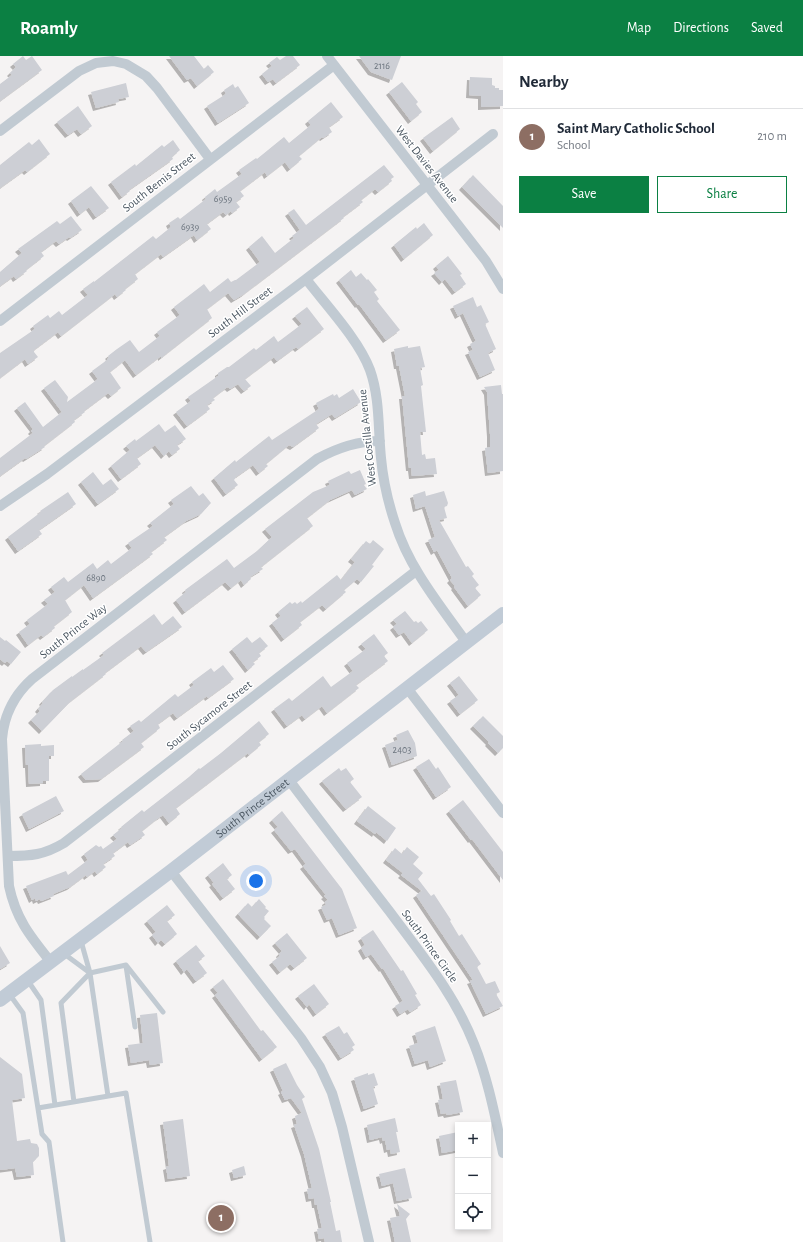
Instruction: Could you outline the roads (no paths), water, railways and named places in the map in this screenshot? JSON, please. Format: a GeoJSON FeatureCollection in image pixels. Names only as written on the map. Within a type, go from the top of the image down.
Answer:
{"type":"FeatureCollection","features":[{"type":"Feature","properties":{"kind":"street","name":"West Davies Avenue"},"geometry":{"type":"LineString","coordinates":[[327,56],[426,186],[486,261],[503,289]]}},
{"type":"Feature","properties":{"kind":"street"},"geometry":{"type":"LineString","coordinates":[[0,130],[80,71],[96,62],[113,61],[126,64],[146,76],[157,88],[210,159]]}},
{"type":"Feature","properties":{"kind":"street","name":"South Bemis Street"},"geometry":{"type":"LineString","coordinates":[[0,321],[334,65]]}},
{"type":"Feature","properties":{"kind":"street","name":"South Hill Street"},"geometry":{"type":"LineString","coordinates":[[0,506],[47,474],[306,279],[493,134]]}},
{"type":"Feature","properties":{"kind":"street","name":"West Costilla Avenue"},"geometry":{"type":"LineString","coordinates":[[306,279],[355,342],[367,364],[376,394],[385,489],[395,524],[404,548],[416,571],[466,642]]}},
{"type":"Feature","properties":{"kind":"street","name":"South Prince Way"},"geometry":{"type":"LineString","coordinates":[[50,962],[26,931],[12,902],[9,886],[2,732],[12,701],[26,685],[317,459],[347,445],[370,441],[380,441]]}},
{"type":"Feature","properties":{"kind":"street","name":"South Sycamore Street"},"geometry":{"type":"LineString","coordinates":[[8,856],[34,856],[64,843],[416,571]]}},
{"type":"Feature","properties":{"kind":"street","name":"South Prince Street"},"geometry":{"type":"LineString","coordinates":[[4,996],[289,780],[503,614]]}},
{"type":"Feature","properties":{"kind":"street"},"geometry":{"type":"LineString","coordinates":[[407,688],[503,813]]}},
{"type":"Feature","properties":{"kind":"street","name":"South Prince Circle"},"geometry":{"type":"LineString","coordinates":[[289,780],[428,962],[456,1007],[474,1043],[490,1094],[503,1152]]}},
{"type":"Feature","properties":{"kind":"street"},"geometry":{"type":"LineString","coordinates":[[171,870],[300,1038],[320,1067],[332,1093],[342,1127],[369,1242]]}},
{"type":"Feature","properties":{"kind":"lane"},"geometry":{"type":"LineString","coordinates":[[80,938],[90,973],[108,1096]]}},
{"type":"Feature","properties":{"kind":"lane"},"geometry":{"type":"LineString","coordinates":[[61,952],[90,973]]}},
{"type":"Feature","properties":{"kind":"lane"},"geometry":{"type":"LineString","coordinates":[[74,1102],[61,1003],[90,973],[126,965]]}},
{"type":"Feature","properties":{"kind":"lane"},"geometry":{"type":"LineString","coordinates":[[126,965],[163,1012]]}},
{"type":"Feature","properties":{"kind":"lane"},"geometry":{"type":"LineString","coordinates":[[126,965],[135,1027]]}},
{"type":"Feature","properties":{"kind":"lane"},"geometry":{"type":"LineString","coordinates":[[26,979],[41,1000],[55,1105]]}},
{"type":"Feature","properties":{"kind":"lane"},"geometry":{"type":"LineString","coordinates":[[4,996],[23,1013],[42,1134],[49,1142],[63,1242]]}},
{"type":"Feature","properties":{"kind":"lane"},"geometry":{"type":"LineString","coordinates":[[38,1108],[126,1093],[150,1242]]}},
{"type":"Feature","properties":{"kind":"place","name":"Saint Mary Catholic School"},"geometry":{"type":"Point","coordinates":[221,1218]}}]}
